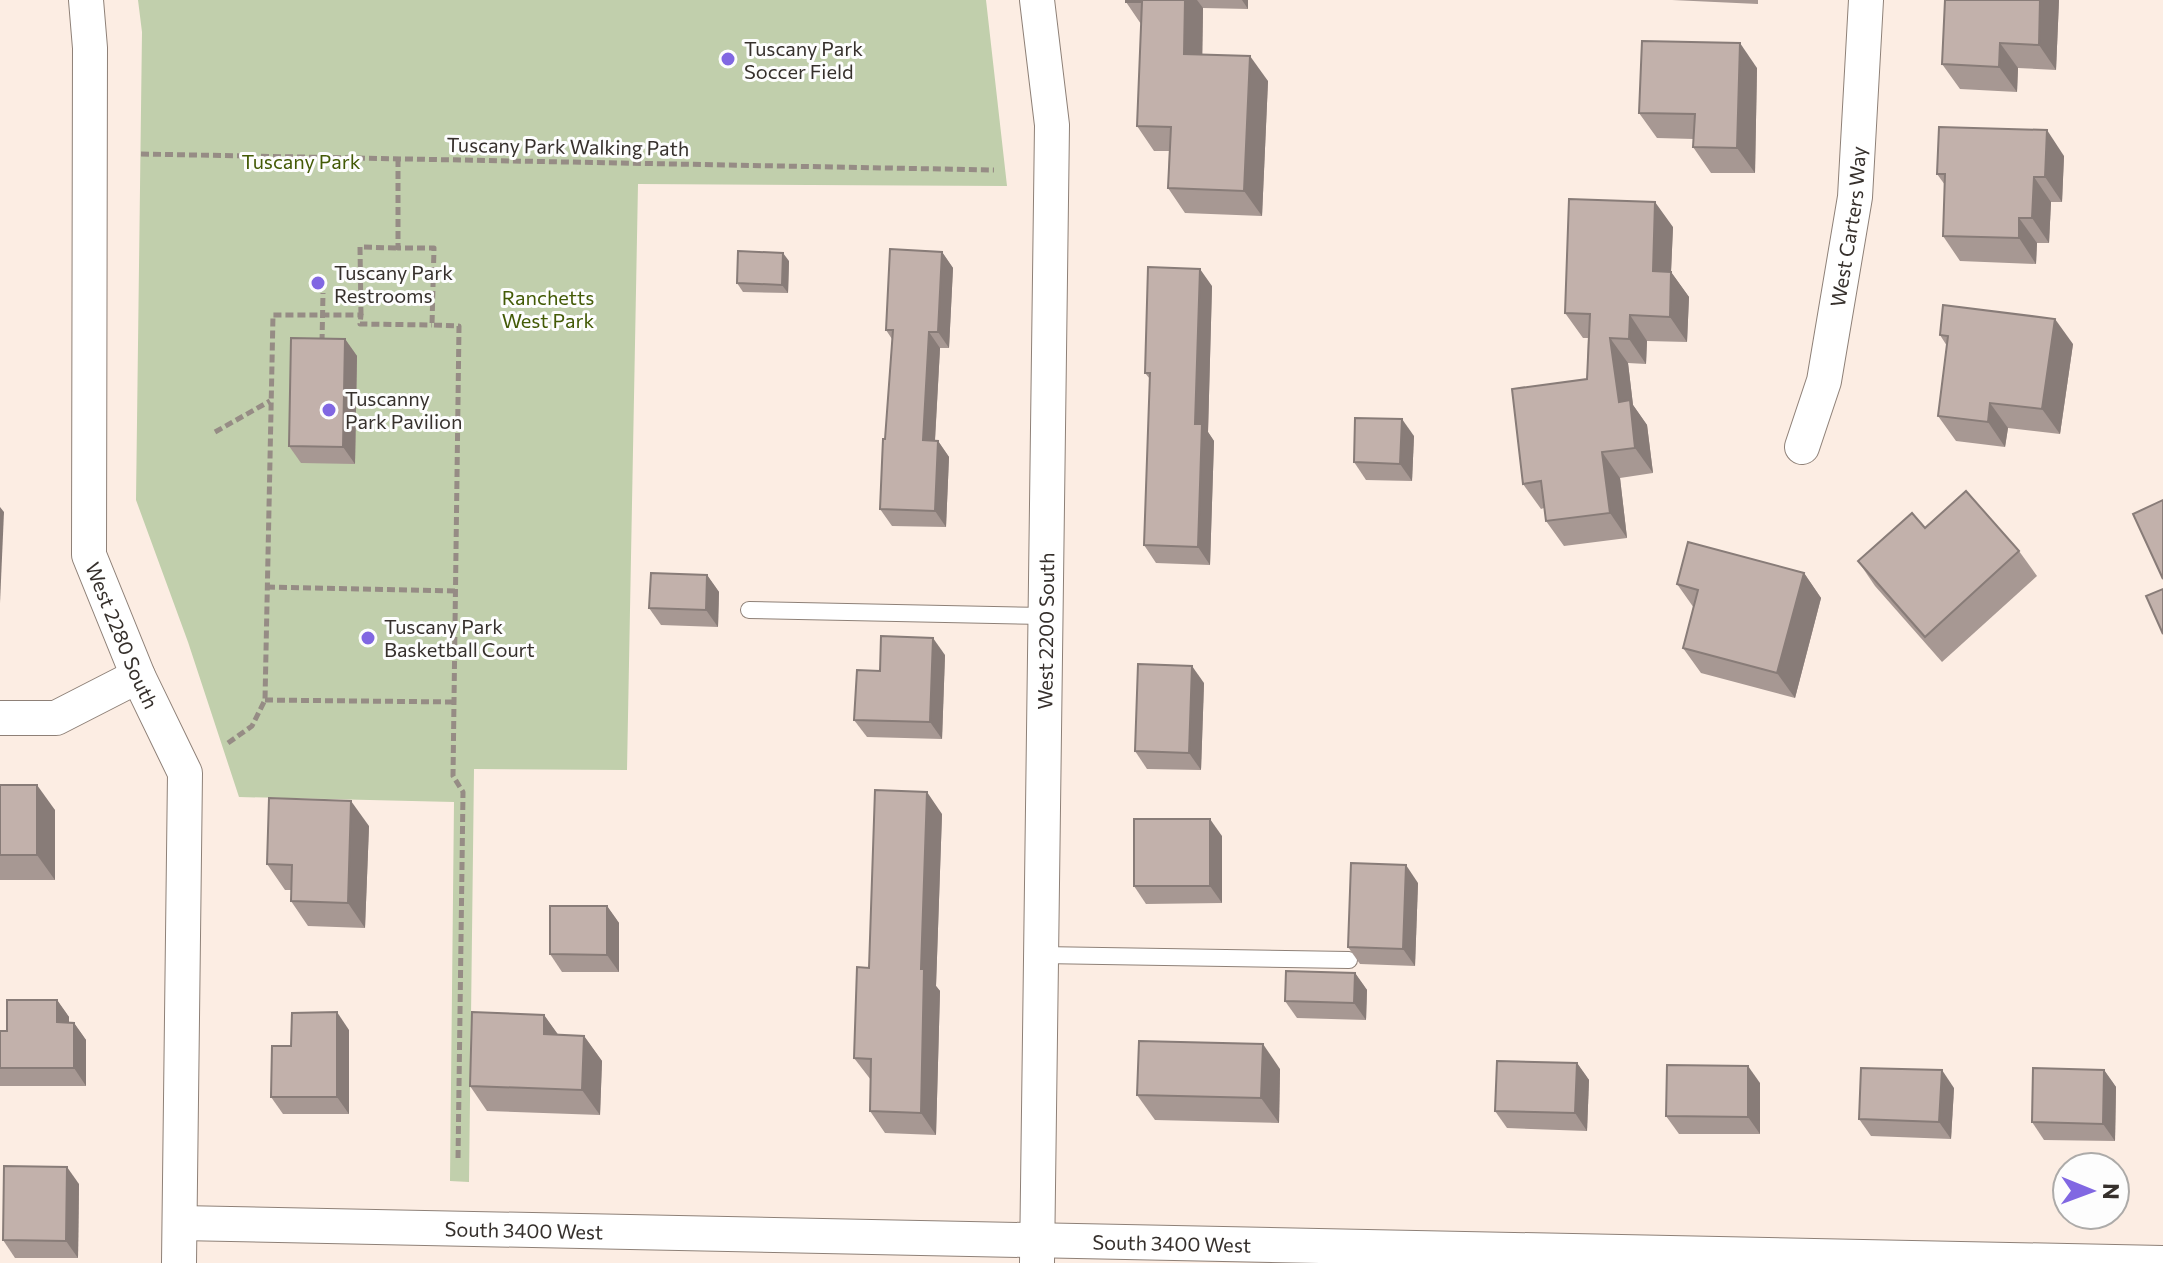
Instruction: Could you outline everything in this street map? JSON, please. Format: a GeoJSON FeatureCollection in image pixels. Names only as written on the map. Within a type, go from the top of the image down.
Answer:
{"type":"FeatureCollection","features":[{"type":"Feature","properties":{"kind":"street","name":"West 2280 South"},"geometry":{"type":"LineString","coordinates":[[86,0],[90,48],[89,555],[138,676],[185,773],[179,1263]]}},
{"type":"Feature","properties":{"kind":"street","name":"West 2200 South"},"geometry":{"type":"LineString","coordinates":[[1037,0],[1052,125],[1037,1251]]}},
{"type":"Feature","properties":{"kind":"street","name":"West Carters Way"},"geometry":{"type":"LineString","coordinates":[[1802,447],[1824,381],[1855,197],[1866,0]]}},
{"type":"Feature","properties":{"kind":"street"},"geometry":{"type":"LineString","coordinates":[[0,718],[56,718],[138,676]]}},
{"type":"Feature","properties":{"kind":"street","name":"South 3400 West"},"geometry":{"type":"LineString","coordinates":[[180,1223],[1037,1251],[2163,1263]]}},
{"type":"Feature","properties":{"kind":"lane"},"geometry":{"type":"LineString","coordinates":[[749,610],[1046,616]]}},
{"type":"Feature","properties":{"kind":"lane"},"geometry":{"type":"LineString","coordinates":[[1041,955],[1349,960]]}},
{"type":"Feature","properties":{"kind":"path","name":"Tuscany Park Walking Path"},"geometry":{"type":"LineString","coordinates":[[141,154],[994,170]]}},
{"type":"Feature","properties":{"kind":"path"},"geometry":{"type":"LineString","coordinates":[[398,159],[398,248]]}},
{"type":"Feature","properties":{"kind":"path"},"geometry":{"type":"LineString","coordinates":[[432,325],[434,248],[360,247],[360,324],[459,326],[453,776],[463,792],[458,1160]]}},
{"type":"Feature","properties":{"kind":"path"},"geometry":{"type":"LineString","coordinates":[[322,355],[323,293]]}},
{"type":"Feature","properties":{"kind":"path"},"geometry":{"type":"LineString","coordinates":[[228,743],[252,726],[265,700],[273,315],[361,315]]}},
{"type":"Feature","properties":{"kind":"path"},"geometry":{"type":"LineString","coordinates":[[215,432],[271,401]]}},
{"type":"Feature","properties":{"kind":"path"},"geometry":{"type":"LineString","coordinates":[[267,587],[456,591]]}},
{"type":"Feature","properties":{"kind":"path"},"geometry":{"type":"LineString","coordinates":[[265,700],[455,702]]}},
{"type":"Feature","properties":{"kind":"green space","name":"Tuscany Park"},"geometry":{"type":"Polygon","coordinates":[[[138,0],[986,0],[1007,186],[638,184],[627,770],[474,769],[469,1182],[450,1181],[454,802],[239,797],[188,642],[136,500],[142,32],[138,0]]]}},
{"type":"Feature","properties":{"kind":"building"},"geometry":{"type":"Polygon","coordinates":[[[1126,0],[1185,0],[1184,54],[1250,56],[1244,191],[1168,188],[1171,127],[1137,126],[1142,2],[1126,0]]]}},
{"type":"Feature","properties":{"kind":"building"},"geometry":{"type":"Polygon","coordinates":[[[1945,0],[2040,0],[2039,45],[2000,43],[1999,67],[1942,64],[1945,0]]]}},
{"type":"Feature","properties":{"kind":"building"},"geometry":{"type":"Polygon","coordinates":[[[1642,41],[1740,43],[1737,148],[1693,147],[1695,114],[1639,113],[1642,41]]]}},
{"type":"Feature","properties":{"kind":"building"},"geometry":{"type":"Polygon","coordinates":[[[1939,127],[2047,130],[2045,177],[2034,177],[2032,218],[2019,218],[2019,238],[1943,236],[1945,174],[1937,174],[1939,127]]]}},
{"type":"Feature","properties":{"kind":"building"},"geometry":{"type":"Polygon","coordinates":[[[1569,199],[1655,202],[1653,271],[1671,272],[1670,317],[1630,315],[1629,339],[1610,338],[1619,402],[1630,400],[1635,448],[1602,452],[1610,513],[1546,521],[1541,481],[1523,484],[1512,389],[1587,379],[1590,314],[1565,313],[1569,199]]]}},
{"type":"Feature","properties":{"kind":"building"},"geometry":{"type":"Polygon","coordinates":[[[890,249],[942,252],[938,332],[929,332],[923,440],[938,441],[935,511],[880,509],[893,330],[886,330],[890,249]]]}},
{"type":"Feature","properties":{"kind":"building"},"geometry":{"type":"Polygon","coordinates":[[[738,251],[783,253],[782,285],[737,283],[738,251]]]}},
{"type":"Feature","properties":{"kind":"building"},"geometry":{"type":"Polygon","coordinates":[[[1148,267],[1200,269],[1195,424],[1202,424],[1198,547],[1144,545],[1150,373],[1145,373],[1148,267]]]}},
{"type":"Feature","properties":{"kind":"building"},"geometry":{"type":"Polygon","coordinates":[[[1943,305],[2055,319],[2042,409],[1990,403],[1988,422],[1938,416],[1948,336],[1940,335],[1943,305]]]}},
{"type":"Feature","properties":{"kind":"building","name":"Tuscanny Park Pavilion"},"geometry":{"type":"Polygon","coordinates":[[[291,338],[345,339],[343,447],[289,446],[291,338]]]}},
{"type":"Feature","properties":{"kind":"building"},"geometry":{"type":"Polygon","coordinates":[[[1355,418],[1402,419],[1400,464],[1354,462],[1355,418]]]}},
{"type":"Feature","properties":{"kind":"building"},"geometry":{"type":"Polygon","coordinates":[[[1966,491],[2019,551],[1925,637],[1858,561],[1912,513],[1925,528],[1966,491]]]}},
{"type":"Feature","properties":{"kind":"building"},"geometry":{"type":"Polygon","coordinates":[[[2163,500],[2163,579],[2133,514],[2163,500]]]}},
{"type":"Feature","properties":{"kind":"building"},"geometry":{"type":"Polygon","coordinates":[[[1688,542],[1804,573],[1777,673],[1683,648],[1698,590],[1677,584],[1688,542]]]}},
{"type":"Feature","properties":{"kind":"building"},"geometry":{"type":"Polygon","coordinates":[[[651,573],[707,575],[706,610],[649,608],[651,573]]]}},
{"type":"Feature","properties":{"kind":"building"},"geometry":{"type":"Polygon","coordinates":[[[2163,589],[2163,634],[2146,596],[2163,589]]]}},
{"type":"Feature","properties":{"kind":"building"},"geometry":{"type":"Polygon","coordinates":[[[881,636],[933,638],[930,722],[854,720],[857,670],[880,671],[881,636]]]}},
{"type":"Feature","properties":{"kind":"building"},"geometry":{"type":"Polygon","coordinates":[[[1138,664],[1192,666],[1189,753],[1135,751],[1138,664]]]}},
{"type":"Feature","properties":{"kind":"building"},"geometry":{"type":"Polygon","coordinates":[[[0,785],[37,785],[37,855],[0,855],[0,785]]]}},
{"type":"Feature","properties":{"kind":"building"},"geometry":{"type":"Polygon","coordinates":[[[875,790],[927,792],[921,969],[924,969],[921,1113],[870,1111],[871,1059],[854,1058],[857,967],[869,968],[875,790]]]}},
{"type":"Feature","properties":{"kind":"building"},"geometry":{"type":"Polygon","coordinates":[[[269,798],[351,801],[348,903],[291,901],[292,865],[267,864],[269,798]]]}},
{"type":"Feature","properties":{"kind":"building"},"geometry":{"type":"Polygon","coordinates":[[[1134,819],[1210,819],[1210,886],[1134,886],[1134,819]]]}},
{"type":"Feature","properties":{"kind":"building"},"geometry":{"type":"Polygon","coordinates":[[[1351,863],[1406,865],[1403,949],[1348,947],[1351,863]]]}},
{"type":"Feature","properties":{"kind":"building"},"geometry":{"type":"Polygon","coordinates":[[[550,906],[607,906],[607,955],[550,954],[550,906]]]}},
{"type":"Feature","properties":{"kind":"building"},"geometry":{"type":"Polygon","coordinates":[[[1286,971],[1355,973],[1354,1003],[1285,1001],[1286,971]]]}},
{"type":"Feature","properties":{"kind":"building"},"geometry":{"type":"Polygon","coordinates":[[[7,1000],[57,1000],[57,1022],[74,1023],[74,1068],[0,1068],[0,1031],[7,1031],[7,1000]]]}},
{"type":"Feature","properties":{"kind":"building"},"geometry":{"type":"Polygon","coordinates":[[[337,1012],[337,1097],[271,1097],[272,1046],[291,1046],[292,1013],[337,1012]]]}},
{"type":"Feature","properties":{"kind":"building"},"geometry":{"type":"Polygon","coordinates":[[[472,1012],[544,1015],[544,1034],[584,1036],[582,1090],[470,1086],[472,1012]]]}},
{"type":"Feature","properties":{"kind":"building"},"geometry":{"type":"Polygon","coordinates":[[[1139,1041],[1263,1044],[1261,1098],[1137,1095],[1139,1041]]]}},
{"type":"Feature","properties":{"kind":"building"},"geometry":{"type":"Polygon","coordinates":[[[1497,1061],[1577,1063],[1575,1113],[1495,1111],[1497,1061]]]}},
{"type":"Feature","properties":{"kind":"building"},"geometry":{"type":"Polygon","coordinates":[[[1667,1065],[1748,1066],[1748,1117],[1666,1116],[1667,1065]]]}},
{"type":"Feature","properties":{"kind":"building"},"geometry":{"type":"Polygon","coordinates":[[[1861,1068],[1942,1070],[1939,1122],[1859,1119],[1861,1068]]]}},
{"type":"Feature","properties":{"kind":"building"},"geometry":{"type":"Polygon","coordinates":[[[2033,1068],[2104,1070],[2103,1124],[2032,1122],[2033,1068]]]}},
{"type":"Feature","properties":{"kind":"building"},"geometry":{"type":"Polygon","coordinates":[[[4,1166],[67,1167],[66,1241],[3,1240],[4,1166]]]}},
{"type":"Feature","properties":{"kind":"place","name":"Tuscany Park Soccer Field"},"geometry":{"type":"Point","coordinates":[728,59]}},
{"type":"Feature","properties":{"kind":"place","name":"Tuscany Park Restrooms"},"geometry":{"type":"Point","coordinates":[318,283]}},
{"type":"Feature","properties":{"kind":"place","name":"Tuscanny Park Pavilion"},"geometry":{"type":"Point","coordinates":[329,410]}},
{"type":"Feature","properties":{"kind":"place","name":"Tuscany Park Basketball Court"},"geometry":{"type":"Point","coordinates":[368,638]}},
{"type":"Feature","properties":{"kind":"park label","name":"Ranchetts West Park"},"geometry":{"type":"Point","coordinates":[548,308]}}]}
